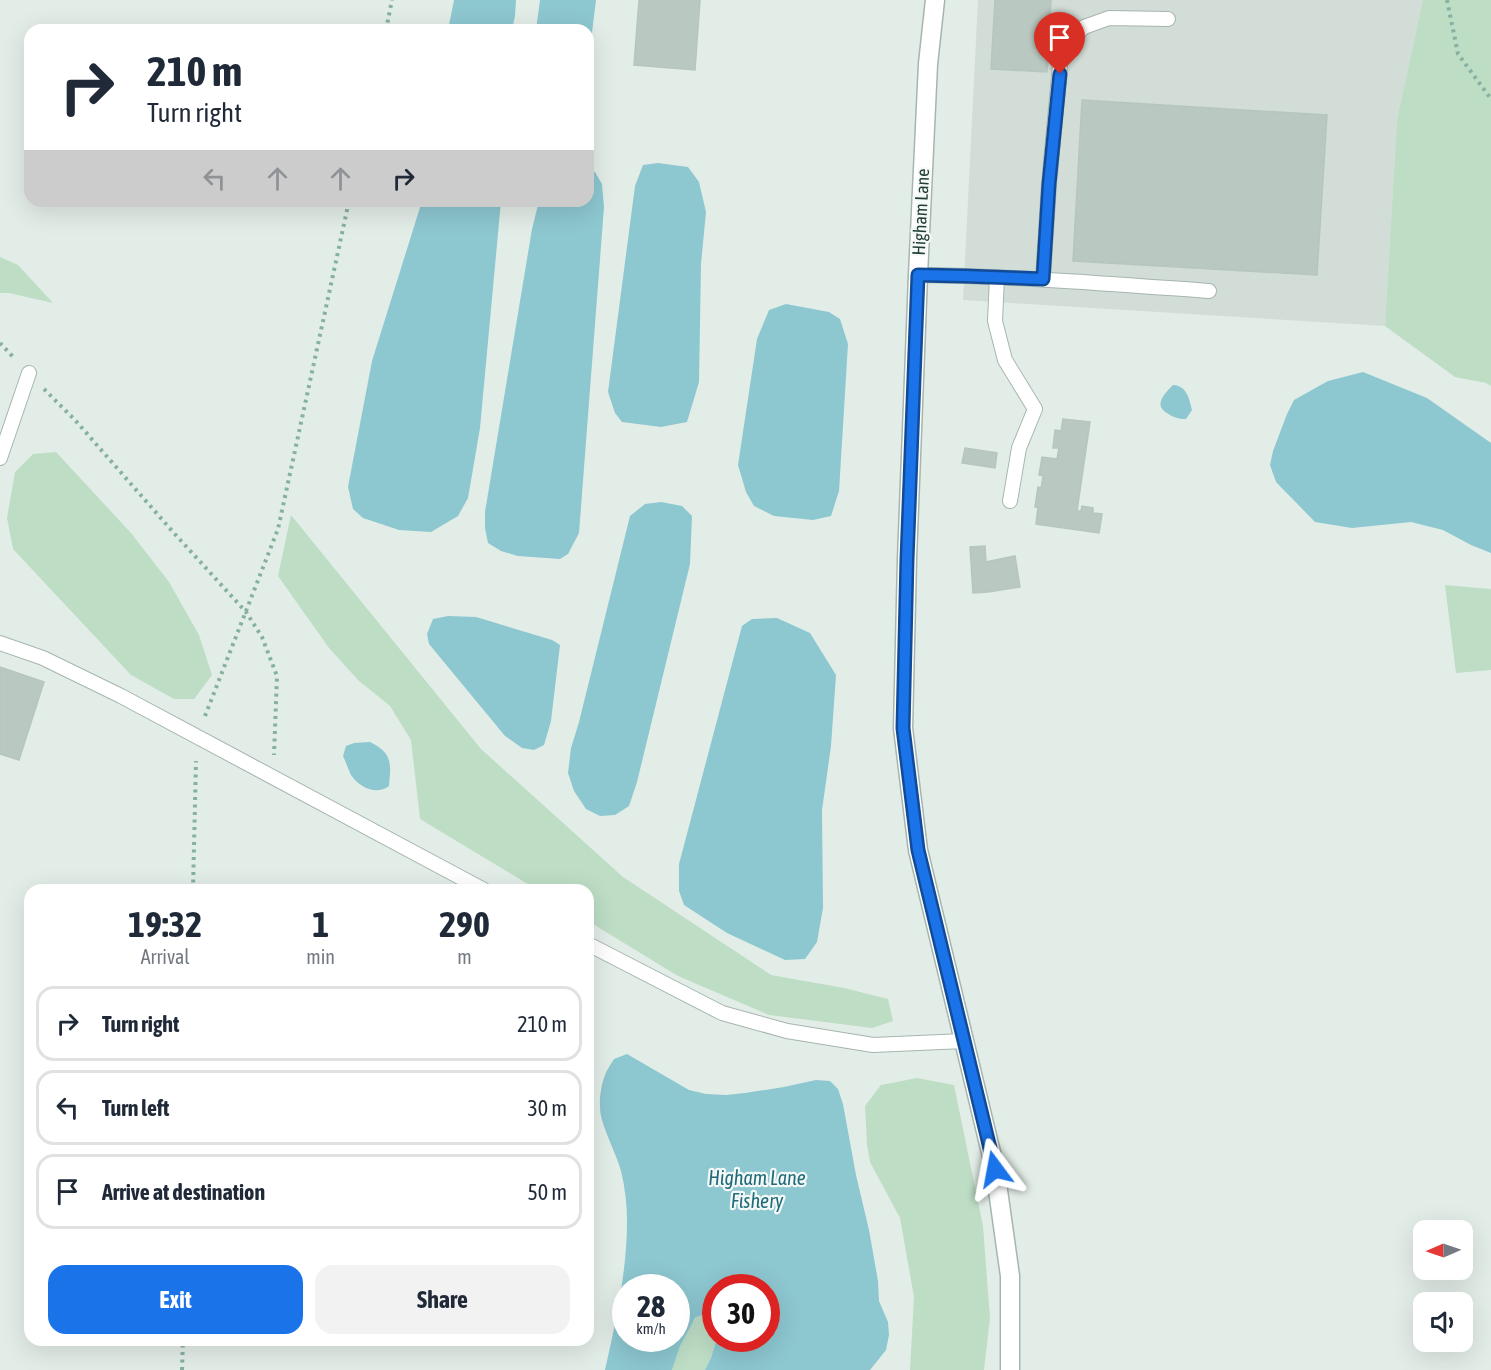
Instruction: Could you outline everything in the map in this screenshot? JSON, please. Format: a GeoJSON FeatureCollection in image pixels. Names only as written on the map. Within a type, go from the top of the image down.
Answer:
{"type":"FeatureCollection","features":[{"type":"Feature","properties":{"kind":"street","name":"Higham Lane"},"geometry":{"type":"LineString","coordinates":[[935,0],[928,64],[918,275],[903,728],[918,850],[995,1169],[1010,1276],[1010,1370]]}},
{"type":"Feature","properties":{"kind":"lane"},"geometry":{"type":"LineString","coordinates":[[1043,279],[1061,54],[1066,43],[1084,27],[1109,18],[1168,19]]}},
{"type":"Feature","properties":{"kind":"lane"},"geometry":{"type":"LineString","coordinates":[[918,275],[1043,279],[1209,291]]}},
{"type":"Feature","properties":{"kind":"lane"},"geometry":{"type":"LineString","coordinates":[[997,277],[996,321],[1005,360],[1035,408],[1019,448],[1010,501]]}},
{"type":"Feature","properties":{"kind":"lane"},"geometry":{"type":"LineString","coordinates":[[0,458],[28,373]]}},
{"type":"Feature","properties":{"kind":"lane"},"geometry":{"type":"LineString","coordinates":[[0,643],[43,658],[121,696],[473,884]]}},
{"type":"Feature","properties":{"kind":"lane"},"geometry":{"type":"LineString","coordinates":[[594,947],[722,1013],[787,1031],[873,1045],[964,1041]]}},
{"type":"Feature","properties":{"kind":"path"},"geometry":{"type":"LineString","coordinates":[[387,24],[392,0]]}},
{"type":"Feature","properties":{"kind":"path"},"geometry":{"type":"LineString","coordinates":[[1447,0],[1458,54],[1491,99]]}},
{"type":"Feature","properties":{"kind":"path"},"geometry":{"type":"LineString","coordinates":[[193,884],[197,737],[278,529],[348,207]]}},
{"type":"Feature","properties":{"kind":"path"},"geometry":{"type":"LineString","coordinates":[[0,343],[75,420],[246,612],[262,637],[277,676],[274,778]]}},
{"type":"Feature","properties":{"kind":"path"},"geometry":{"type":"LineString","coordinates":[[182,1370],[183,1346]]}},
{"type":"Feature","properties":{"kind":"shaded area"},"geometry":{"type":"Polygon","coordinates":[[[978,0],[1423,0],[1397,119],[1385,326],[963,300],[978,0]]]}},
{"type":"Feature","properties":{"kind":"green space"},"geometry":{"type":"Polygon","coordinates":[[[1423,0],[1491,0],[1491,386],[1455,377],[1385,326],[1397,119],[1423,0]]]}},
{"type":"Feature","properties":{"kind":"green space"},"geometry":{"type":"Polygon","coordinates":[[[0,257],[18,265],[53,303],[0,293],[0,257]]]}},
{"type":"Feature","properties":{"kind":"green space"},"geometry":{"type":"Polygon","coordinates":[[[56,452],[131,533],[169,582],[199,635],[212,675],[194,699],[174,699],[131,675],[13,549],[7,518],[15,472],[33,454],[56,452]]]}},
{"type":"Feature","properties":{"kind":"green space"},"geometry":{"type":"Polygon","coordinates":[[[291,515],[481,749],[623,877],[771,975],[844,988],[888,999],[893,1021],[872,1028],[769,1015],[678,976],[594,925],[594,884],[528,884],[420,819],[411,740],[390,706],[358,680],[329,648],[278,576],[291,515]]]}},
{"type":"Feature","properties":{"kind":"green space"},"geometry":{"type":"Polygon","coordinates":[[[1445,585],[1491,589],[1491,670],[1456,673],[1445,585]]]}},
{"type":"Feature","properties":{"kind":"green space"},"geometry":{"type":"Polygon","coordinates":[[[917,1078],[954,1085],[983,1226],[990,1318],[984,1370],[910,1370],[914,1297],[900,1218],[870,1162],[865,1106],[881,1085],[917,1078]]]}},
{"type":"Feature","properties":{"kind":"green space"},"geometry":{"type":"Polygon","coordinates":[[[702,1316],[702,1352],[713,1352],[711,1358],[705,1370],[672,1370],[678,1352],[690,1352],[690,1325],[702,1316]]]}},
{"type":"Feature","properties":{"kind":"water"},"geometry":{"type":"Polygon","coordinates":[[[454,0],[516,0],[513,24],[449,24],[454,0]]]}},
{"type":"Feature","properties":{"kind":"water"},"geometry":{"type":"Polygon","coordinates":[[[540,0],[596,0],[593,24],[537,24],[540,0]]]}},
{"type":"Feature","properties":{"kind":"water"},"geometry":{"type":"Polygon","coordinates":[[[658,163],[688,167],[699,182],[706,212],[701,264],[699,382],[687,422],[661,427],[622,422],[615,413],[608,392],[635,186],[643,165],[658,163]]]}},
{"type":"Feature","properties":{"kind":"water"},"geometry":{"type":"Polygon","coordinates":[[[595,172],[602,184],[604,207],[579,533],[568,554],[560,559],[518,556],[501,551],[488,543],[485,528],[485,512],[538,207],[594,207],[595,172]]]}},
{"type":"Feature","properties":{"kind":"water"},"geometry":{"type":"Polygon","coordinates":[[[420,207],[500,207],[480,428],[468,498],[458,516],[431,532],[399,530],[363,518],[353,509],[348,487],[372,361],[420,207]]]}},
{"type":"Feature","properties":{"kind":"water"},"geometry":{"type":"Polygon","coordinates":[[[786,304],[829,312],[840,319],[848,344],[839,491],[831,516],[813,520],[774,516],[754,506],[746,492],[738,465],[757,339],[769,310],[786,304]]]}},
{"type":"Feature","properties":{"kind":"water"},"geometry":{"type":"Polygon","coordinates":[[[1363,372],[1427,398],[1491,443],[1491,553],[1443,530],[1411,522],[1352,528],[1315,522],[1276,482],[1270,465],[1273,451],[1294,400],[1328,381],[1363,372]]]}},
{"type":"Feature","properties":{"kind":"water"},"geometry":{"type":"Polygon","coordinates":[[[1173,385],[1184,390],[1188,397],[1192,410],[1186,419],[1171,416],[1161,406],[1162,399],[1173,385]]]}},
{"type":"Feature","properties":{"kind":"water"},"geometry":{"type":"Polygon","coordinates":[[[661,502],[682,506],[692,516],[690,564],[637,782],[629,806],[615,815],[600,816],[586,809],[574,791],[568,773],[571,748],[630,516],[645,504],[661,502]]]}},
{"type":"Feature","properties":{"kind":"water"},"geometry":{"type":"Polygon","coordinates":[[[448,616],[476,617],[552,640],[560,645],[551,721],[544,745],[534,750],[522,748],[505,736],[429,644],[427,634],[433,619],[448,616]]]}},
{"type":"Feature","properties":{"kind":"water"},"geometry":{"type":"Polygon","coordinates":[[[777,618],[810,633],[836,675],[831,746],[822,810],[823,908],[817,942],[805,959],[785,960],[727,933],[684,905],[679,891],[679,864],[742,626],[752,619],[777,618]]]}},
{"type":"Feature","properties":{"kind":"water"},"geometry":{"type":"Polygon","coordinates":[[[370,742],[383,750],[389,760],[389,786],[384,789],[368,789],[354,779],[343,756],[346,746],[370,742]]]}},
{"type":"Feature","properties":{"kind":"water","name":"Higham Lane Fishery"},"geometry":{"type":"Polygon","coordinates":[[[627,1054],[689,1090],[706,1094],[745,1093],[816,1080],[830,1081],[838,1089],[869,1230],[879,1301],[888,1322],[889,1335],[886,1350],[870,1370],[705,1370],[713,1352],[780,1352],[780,1274],[702,1274],[702,1315],[695,1318],[690,1327],[690,1274],[623,1274],[627,1240],[626,1196],[619,1165],[600,1109],[603,1080],[614,1059],[627,1054]]]}},
{"type":"Feature","properties":{"kind":"water","name":"Higham Lane Fishery"},"geometry":{"type":"Polygon","coordinates":[[[612,1338],[612,1352],[678,1352],[672,1370],[605,1370],[612,1338]]]}},
{"type":"Feature","properties":{"kind":"building"},"geometry":{"type":"Polygon","coordinates":[[[639,0],[700,0],[695,70],[634,65],[639,0]]]}},
{"type":"Feature","properties":{"kind":"building"},"geometry":{"type":"Polygon","coordinates":[[[995,0],[1051,0],[1047,72],[991,69],[995,0]]]}},
{"type":"Feature","properties":{"kind":"building"},"geometry":{"type":"Polygon","coordinates":[[[1082,100],[1327,115],[1317,275],[1073,261],[1082,100]]]}},
{"type":"Feature","properties":{"kind":"building"},"geometry":{"type":"Polygon","coordinates":[[[1063,419],[1090,422],[1077,511],[1081,511],[1082,506],[1093,508],[1093,513],[1102,514],[1099,533],[1036,524],[1038,507],[1035,507],[1038,487],[1041,488],[1043,476],[1039,475],[1042,457],[1057,459],[1059,448],[1053,448],[1055,430],[1061,431],[1063,419]]]}},
{"type":"Feature","properties":{"kind":"building"},"geometry":{"type":"Polygon","coordinates":[[[965,448],[997,453],[995,468],[962,463],[965,448]]]}},
{"type":"Feature","properties":{"kind":"building"},"geometry":{"type":"Polygon","coordinates":[[[985,546],[986,562],[1015,556],[1020,587],[973,593],[970,547],[985,546]]]}},
{"type":"Feature","properties":{"kind":"building"},"geometry":{"type":"Polygon","coordinates":[[[0,667],[44,682],[19,760],[0,754],[0,667]]]}},
{"type":"Feature","properties":{"kind":"route"},"geometry":{"type":"LineString","coordinates":[[995,1169],[918,850],[903,728],[918,275],[1043,279],[1049,184],[1060,74]]}}]}
